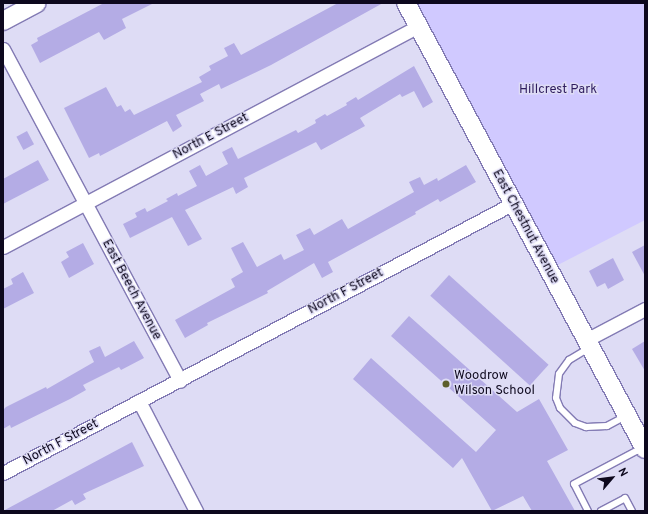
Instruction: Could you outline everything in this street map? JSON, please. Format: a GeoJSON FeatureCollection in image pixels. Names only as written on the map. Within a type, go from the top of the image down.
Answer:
{"type":"FeatureCollection","features":[{"type":"Feature","properties":{"kind":"street"},"geometry":{"type":"LineString","coordinates":[[3,21],[37,3]]}},
{"type":"Feature","properties":{"kind":"street","name":"East Chestnut Avenue"},"geometry":{"type":"LineString","coordinates":[[406,3],[512,204],[644,448]]}},
{"type":"Feature","properties":{"kind":"street","name":"North E Street"},"geometry":{"type":"LineString","coordinates":[[3,247],[419,26]]}},
{"type":"Feature","properties":{"kind":"street","name":"East Beech Avenue"},"geometry":{"type":"LineString","coordinates":[[3,50],[180,381]]}},
{"type":"Feature","properties":{"kind":"street","name":"North F Street"},"geometry":{"type":"LineString","coordinates":[[180,381],[512,204]]}},
{"type":"Feature","properties":{"kind":"street"},"geometry":{"type":"LineString","coordinates":[[588,344],[645,309]]}},
{"type":"Feature","properties":{"kind":"street"},"geometry":{"type":"LineString","coordinates":[[180,381],[139,401],[196,511]]}},
{"type":"Feature","properties":{"kind":"street","name":"North F Street"},"geometry":{"type":"LineString","coordinates":[[3,473],[139,401]]}},
{"type":"Feature","properties":{"kind":"lane"},"geometry":{"type":"LineString","coordinates":[[588,344],[569,360],[559,374],[556,398],[560,408],[575,423],[586,427],[607,426],[627,416]]}},
{"type":"Feature","properties":{"kind":"lane"},"geometry":{"type":"LineString","coordinates":[[588,511],[574,484],[644,448]]}},
{"type":"Feature","properties":{"kind":"lane"},"geometry":{"type":"LineString","coordinates":[[601,511],[625,498],[632,511]]}},
{"type":"Feature","properties":{"kind":"green space","name":"Hillcrest Park"},"geometry":{"type":"Polygon","coordinates":[[[414,3],[645,3],[645,220],[552,268],[414,3]]]}},
{"type":"Feature","properties":{"kind":"building"},"geometry":{"type":"Polygon","coordinates":[[[104,3],[154,3],[122,19],[126,28],[104,40],[99,32],[40,63],[31,45],[38,41],[37,38],[104,3]]]}},
{"type":"Feature","properties":{"kind":"building"},"geometry":{"type":"Polygon","coordinates":[[[338,3],[383,3],[271,65],[221,89],[219,84],[200,94],[204,101],[176,115],[182,126],[173,132],[167,121],[100,156],[99,153],[89,158],[64,108],[106,87],[117,107],[121,105],[125,112],[130,109],[134,115],[202,82],[199,77],[211,70],[209,66],[228,56],[224,48],[234,43],[241,55],[338,3]]]}},
{"type":"Feature","properties":{"kind":"building"},"geometry":{"type":"Polygon","coordinates":[[[414,66],[433,102],[423,108],[414,91],[402,97],[400,94],[360,118],[365,126],[321,150],[316,142],[244,178],[248,187],[236,194],[233,187],[185,210],[202,239],[188,246],[172,217],[130,238],[123,224],[137,217],[135,213],[145,208],[147,212],[168,201],[166,199],[177,193],[178,196],[197,186],[189,171],[200,165],[206,176],[228,164],[222,152],[232,147],[238,159],[296,130],[298,133],[316,123],[315,120],[325,114],[327,116],[347,105],[346,103],[356,97],[358,100],[414,66]]]}},
{"type":"Feature","properties":{"kind":"building"},"geometry":{"type":"Polygon","coordinates":[[[27,131],[34,144],[23,150],[16,137],[27,131]]]}},
{"type":"Feature","properties":{"kind":"building"},"geometry":{"type":"Polygon","coordinates":[[[38,160],[49,180],[3,204],[3,179],[38,160]]]}},
{"type":"Feature","properties":{"kind":"building"},"geometry":{"type":"Polygon","coordinates":[[[466,165],[476,182],[440,202],[438,199],[415,212],[416,214],[328,262],[333,272],[322,278],[314,263],[267,291],[268,293],[207,323],[208,325],[185,338],[175,320],[235,287],[231,279],[243,272],[231,248],[243,242],[257,267],[281,254],[284,260],[304,250],[296,235],[310,228],[314,235],[342,219],[348,229],[414,192],[409,182],[420,177],[424,185],[437,178],[438,181],[466,165]]]}},
{"type":"Feature","properties":{"kind":"building"},"geometry":{"type":"Polygon","coordinates":[[[83,243],[94,264],[69,278],[61,262],[69,257],[66,252],[83,243]]]}},
{"type":"Feature","properties":{"kind":"building"},"geometry":{"type":"Polygon","coordinates":[[[645,245],[645,276],[632,252],[645,245]]]}},
{"type":"Feature","properties":{"kind":"building"},"geometry":{"type":"Polygon","coordinates":[[[613,258],[624,280],[608,289],[605,283],[597,287],[589,271],[613,258]]]}},
{"type":"Feature","properties":{"kind":"building"},"geometry":{"type":"Polygon","coordinates":[[[23,272],[34,293],[3,309],[3,289],[13,284],[11,279],[23,272]]]}},
{"type":"Feature","properties":{"kind":"building"},"geometry":{"type":"Polygon","coordinates":[[[449,275],[549,365],[530,385],[430,296],[449,275]]]}},
{"type":"Feature","properties":{"kind":"building"},"geometry":{"type":"Polygon","coordinates":[[[409,316],[517,412],[539,399],[568,450],[547,461],[575,511],[532,511],[523,496],[492,511],[462,458],[453,468],[353,379],[371,358],[476,452],[496,430],[391,336],[409,316]]]}},
{"type":"Feature","properties":{"kind":"building"},"geometry":{"type":"Polygon","coordinates":[[[134,341],[144,358],[121,370],[119,367],[83,385],[86,390],[70,399],[11,428],[10,425],[3,429],[3,410],[6,407],[46,387],[47,389],[94,362],[89,351],[100,346],[105,357],[134,341]]]}},
{"type":"Feature","properties":{"kind":"building"},"geometry":{"type":"Polygon","coordinates":[[[645,341],[645,371],[632,349],[645,341]]]}},
{"type":"Feature","properties":{"kind":"building"},"geometry":{"type":"Polygon","coordinates":[[[132,442],[144,466],[83,494],[86,499],[75,505],[72,500],[52,511],[3,511],[132,442]]]}},
{"type":"Feature","properties":{"kind":"place","name":"Woodrow Wilson School"},"geometry":{"type":"Point","coordinates":[446,384]}}]}
